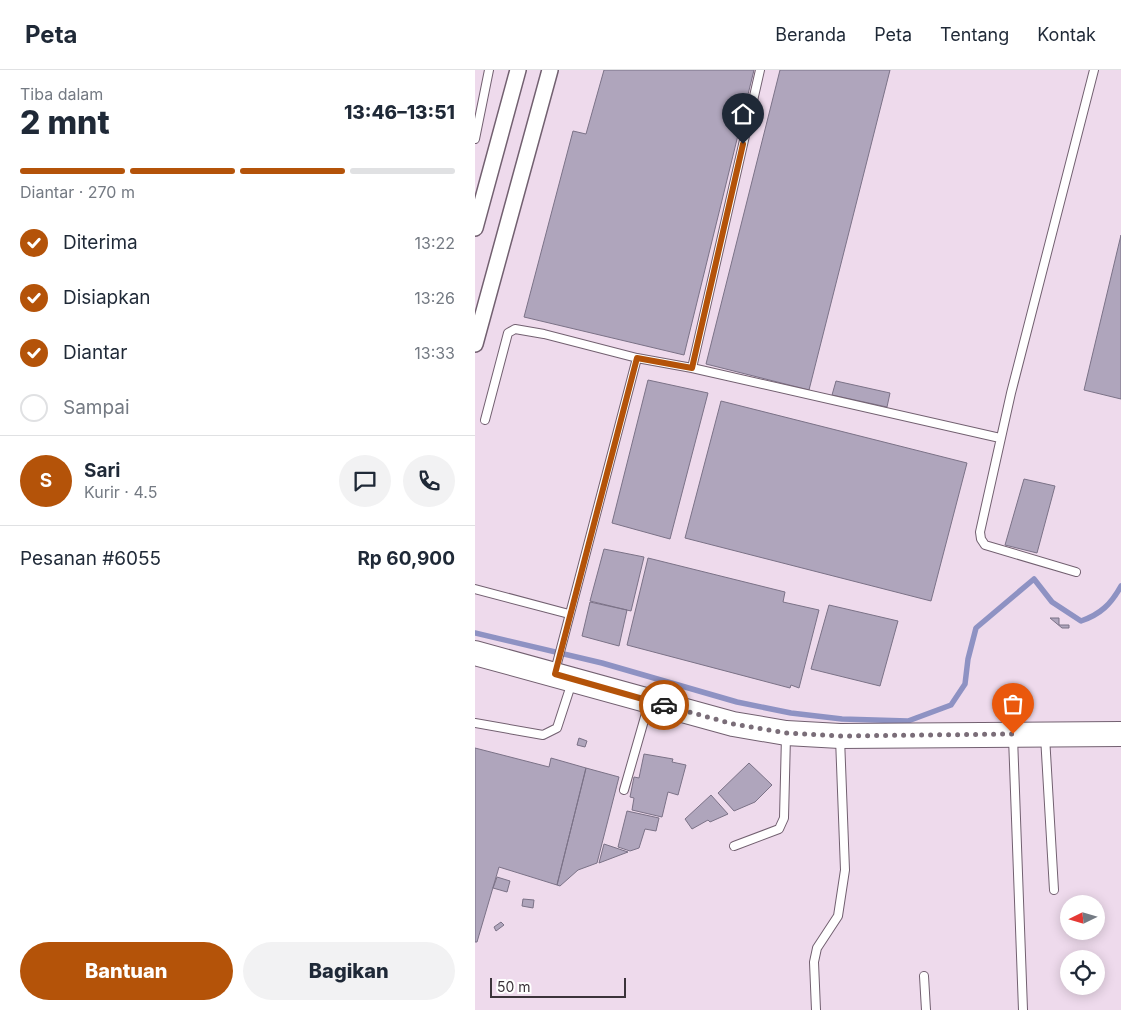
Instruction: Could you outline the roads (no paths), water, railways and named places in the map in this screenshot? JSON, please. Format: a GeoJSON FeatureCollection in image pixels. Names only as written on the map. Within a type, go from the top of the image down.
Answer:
{"type":"FeatureCollection","features":[{"type":"Feature","properties":{"kind":"main road"},"geometry":{"type":"LineString","coordinates":[[475,653],[562,672],[650,701],[733,724],[787,733],[840,736],[1121,734]]}},
{"type":"Feature","properties":{"kind":"street"},"geometry":{"type":"LineString","coordinates":[[475,228],[518,70]]}},
{"type":"Feature","properties":{"kind":"street"},"geometry":{"type":"LineString","coordinates":[[475,344],[550,70]]}},
{"type":"Feature","properties":{"kind":"lane"},"geometry":{"type":"LineString","coordinates":[[475,139],[489,70]]}},
{"type":"Feature","properties":{"kind":"lane"},"geometry":{"type":"LineString","coordinates":[[692,368],[760,70]]}},
{"type":"Feature","properties":{"kind":"lane"},"geometry":{"type":"LineString","coordinates":[[1076,572],[985,546],[980,532],[1000,438],[1094,70]]}},
{"type":"Feature","properties":{"kind":"lane"},"geometry":{"type":"LineString","coordinates":[[485,420],[508,334],[515,329],[544,334],[637,358],[692,368],[1000,438]]}},
{"type":"Feature","properties":{"kind":"lane"},"geometry":{"type":"LineString","coordinates":[[475,723],[543,735],[557,728],[562,672],[561,649],[637,358]]}},
{"type":"Feature","properties":{"kind":"lane"},"geometry":{"type":"LineString","coordinates":[[475,589],[569,614]]}},
{"type":"Feature","properties":{"kind":"lane"},"geometry":{"type":"LineString","coordinates":[[624,790],[650,701]]}},
{"type":"Feature","properties":{"kind":"lane"},"geometry":{"type":"LineString","coordinates":[[734,846],[779,829],[784,818],[787,733]]}},
{"type":"Feature","properties":{"kind":"lane"},"geometry":{"type":"LineString","coordinates":[[1013,734],[1023,1010]]}},
{"type":"Feature","properties":{"kind":"lane"},"geometry":{"type":"LineString","coordinates":[[1045,734],[1055,890]]}},
{"type":"Feature","properties":{"kind":"lane"},"geometry":{"type":"LineString","coordinates":[[816,1010],[814,962],[817,948],[838,916],[845,870],[840,736]]}},
{"type":"Feature","properties":{"kind":"lane"},"geometry":{"type":"LineString","coordinates":[[924,976],[927,1010]]}},
{"type":"Feature","properties":{"kind":"waterway"},"geometry":{"type":"LineString","coordinates":[[475,633],[602,663],[737,702],[791,713],[842,719],[908,721],[951,705],[965,684],[968,659],[976,628],[1034,579],[1052,602],[1081,621],[1105,608],[1121,586]]}}]}
